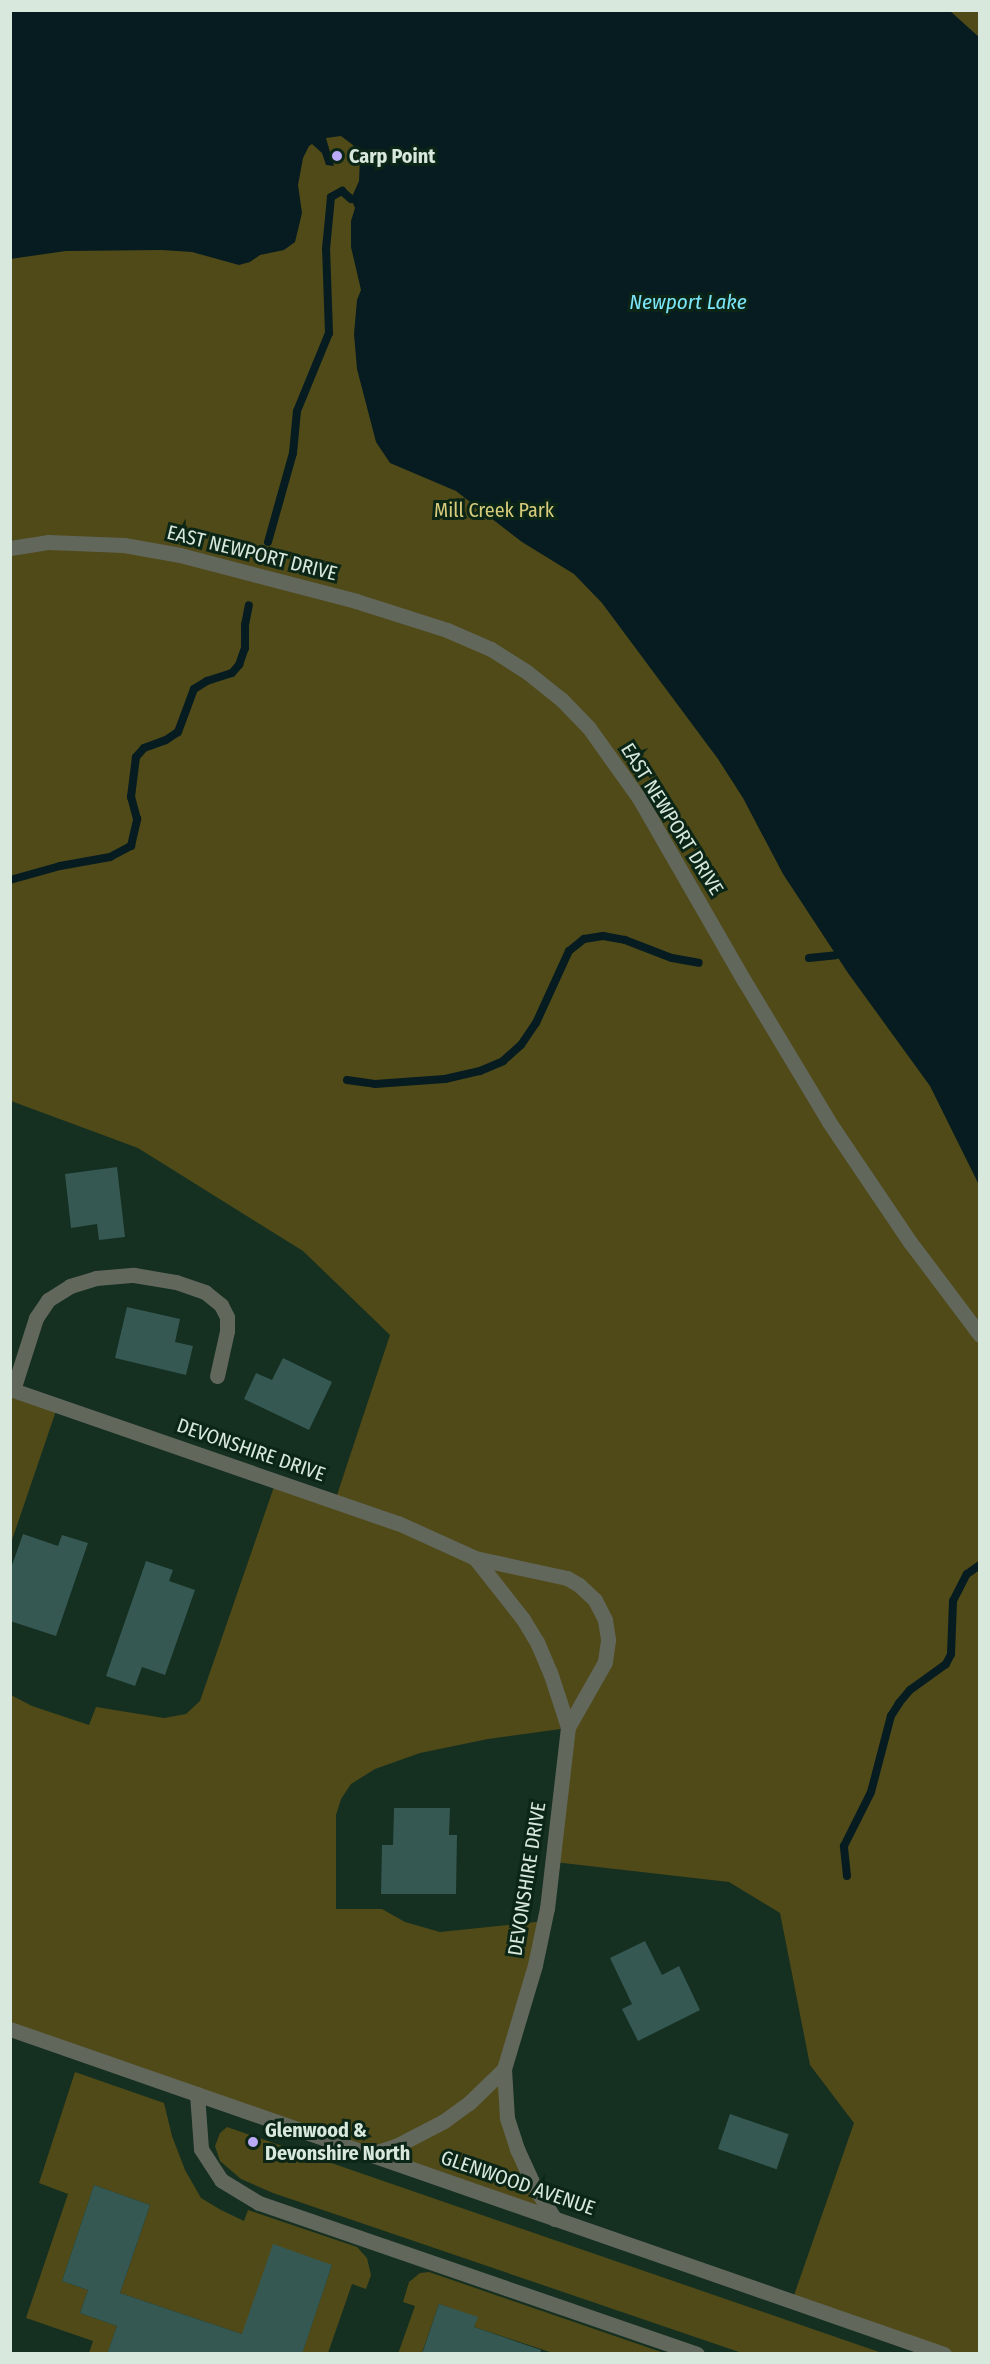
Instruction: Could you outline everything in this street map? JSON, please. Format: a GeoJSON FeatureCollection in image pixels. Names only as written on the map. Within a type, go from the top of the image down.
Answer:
{"type":"FeatureCollection","features":[{"type":"Feature","properties":{"kind":"street","name":"EAST NEWPORT DRIVE"},"geometry":{"type":"LineString","coordinates":[[10,548],[48,542],[124,545],[180,555],[356,601],[447,630],[491,649],[527,672],[562,700],[589,728],[639,798],[755,1001],[829,1122],[910,1242],[980,1335]]}},
{"type":"Feature","properties":{"kind":"street"},"geometry":{"type":"LineString","coordinates":[[12,1389],[36,1318],[48,1300],[70,1286],[96,1278],[134,1275],[176,1282],[205,1292],[221,1305],[226,1317],[227,1331],[217,1376]]}},
{"type":"Feature","properties":{"kind":"street","name":"DEVONSHIRE DRIVE"},"geometry":{"type":"LineString","coordinates":[[12,1389],[398,1523],[476,1558],[567,1578],[579,1585],[595,1600],[605,1620],[605,1662],[568,1728],[547,1908],[535,1965],[504,2069],[507,2118],[517,2149],[534,2186],[555,2219]]}},
{"type":"Feature","properties":{"kind":"street","name":"DEVONSHIRE DRIVE"},"geometry":{"type":"LineString","coordinates":[[476,1558],[523,1619],[537,1642],[568,1728]]}},
{"type":"Feature","properties":{"kind":"street","name":"GLENWOOD AVENUE"},"geometry":{"type":"LineString","coordinates":[[10,2029],[944,2354]]}},
{"type":"Feature","properties":{"kind":"street","name":"DEVONSHIRE DRIVE"},"geometry":{"type":"LineString","coordinates":[[371,2154],[396,2146],[444,2121],[469,2103],[504,2069]]}},
{"type":"Feature","properties":{"kind":"street"},"geometry":{"type":"LineString","coordinates":[[197,2094],[201,2149],[221,2180],[259,2203],[698,2354]]}},
{"type":"Feature","properties":{"kind":"green space","name":"Mill Creek Park"},"geometry":{"type":"Polygon","coordinates":[[[11,11],[979,11],[979,2353],[944,2353],[792,2301],[854,2123],[810,2065],[780,1913],[729,1882],[554,1862],[568,1728],[488,1739],[420,1753],[375,1769],[351,1784],[341,1799],[336,1815],[336,1909],[382,1909],[405,1922],[440,1932],[545,1921],[504,2069],[507,2118],[555,2219],[11,2029],[11,1695],[32,1706],[89,1725],[96,1707],[164,1718],[186,1714],[200,1701],[276,1481],[335,1501],[390,1335],[303,1251],[138,1148],[11,1101],[11,11]]]}},
{"type":"Feature","properties":{"kind":"green space"},"geometry":{"type":"Polygon","coordinates":[[[11,1389],[58,1405],[11,1543],[11,1389]]]}},
{"type":"Feature","properties":{"kind":"green space"},"geometry":{"type":"Polygon","coordinates":[[[75,2072],[164,2103],[172,2136],[185,2170],[201,2198],[244,2221],[248,2210],[357,2247],[367,2258],[371,2275],[366,2289],[352,2284],[328,2353],[302,2353],[332,2265],[242,2334],[120,2293],[150,2205],[94,2185],[62,2281],[88,2290],[80,2313],[117,2326],[108,2352],[110,2353],[89,2353],[93,2341],[26,2318],[68,2194],[39,2183],[75,2072]]]}},
{"type":"Feature","properties":{"kind":"green space"},"geometry":{"type":"Polygon","coordinates":[[[227,2127],[882,2353],[742,2353],[273,2193],[241,2179],[220,2161],[215,2146],[220,2133],[227,2127]]]}},
{"type":"Feature","properties":{"kind":"green space"},"geometry":{"type":"Polygon","coordinates":[[[429,2272],[664,2353],[553,2353],[474,2327],[477,2318],[439,2304],[422,2353],[398,2354],[415,2306],[403,2302],[409,2282],[420,2273],[429,2272]]]}},
{"type":"Feature","properties":{"kind":"water","name":"Newport Lake"},"geometry":{"type":"Polygon","coordinates":[[[949,10],[980,38],[979,1185],[930,1086],[848,973],[783,874],[743,798],[718,759],[602,603],[574,574],[522,542],[456,491],[390,463],[376,442],[357,369],[354,334],[357,300],[361,290],[351,247],[351,221],[355,208],[351,199],[359,181],[360,158],[353,145],[341,136],[326,138],[334,166],[326,165],[322,153],[312,144],[309,146],[303,158],[298,185],[302,213],[295,242],[284,250],[260,255],[250,262],[239,265],[192,252],[162,250],[66,251],[10,259],[11,11],[949,10]]]}},
{"type":"Feature","properties":{"kind":"building"},"geometry":{"type":"Polygon","coordinates":[[[117,1167],[125,1237],[99,1240],[97,1224],[71,1228],[65,1174],[117,1167]]]}},
{"type":"Feature","properties":{"kind":"building"},"geometry":{"type":"Polygon","coordinates":[[[127,1307],[180,1319],[175,1342],[193,1346],[186,1375],[115,1358],[127,1307]]]}},
{"type":"Feature","properties":{"kind":"building"},"geometry":{"type":"Polygon","coordinates":[[[283,1358],[332,1382],[309,1430],[244,1399],[256,1373],[272,1380],[283,1358]]]}},
{"type":"Feature","properties":{"kind":"building"},"geometry":{"type":"Polygon","coordinates":[[[23,1534],[58,1546],[62,1535],[88,1543],[56,1636],[10,1621],[10,1571],[23,1534]]]}},
{"type":"Feature","properties":{"kind":"building"},"geometry":{"type":"Polygon","coordinates":[[[146,1561],[173,1570],[169,1581],[195,1590],[165,1675],[142,1667],[135,1686],[106,1676],[146,1561]]]}},
{"type":"Feature","properties":{"kind":"building"},"geometry":{"type":"Polygon","coordinates":[[[394,1808],[450,1808],[449,1835],[457,1835],[456,1894],[381,1894],[382,1845],[393,1845],[394,1808]]]}},
{"type":"Feature","properties":{"kind":"building"},"geometry":{"type":"Polygon","coordinates":[[[645,1941],[662,1975],[679,1966],[700,2010],[638,2041],[622,2009],[632,2004],[610,1958],[645,1941]]]}},
{"type":"Feature","properties":{"kind":"building"},"geometry":{"type":"Polygon","coordinates":[[[730,2114],[789,2134],[777,2169],[718,2149],[730,2114]]]}},
{"type":"Feature","properties":{"kind":"building"},"geometry":{"type":"Polygon","coordinates":[[[94,2185],[150,2205],[120,2293],[242,2334],[273,2244],[332,2265],[302,2354],[107,2354],[117,2326],[80,2313],[88,2290],[62,2281],[94,2185]]]}},
{"type":"Feature","properties":{"kind":"building"},"geometry":{"type":"Polygon","coordinates":[[[439,2304],[478,2317],[474,2327],[541,2350],[540,2354],[422,2354],[439,2304]]]}},
{"type":"Feature","properties":{"kind":"waterway"},"geometry":{"type":"LineString","coordinates":[[268,542],[293,453],[297,411],[329,333],[326,249],[331,197],[342,191],[351,199]]}},
{"type":"Feature","properties":{"kind":"waterway"},"geometry":{"type":"LineString","coordinates":[[10,880],[60,866],[110,857],[131,846],[137,819],[131,797],[136,757],[144,748],[166,740],[178,732],[194,689],[207,681],[232,673],[239,665],[245,648],[245,625],[249,605]]}},
{"type":"Feature","properties":{"kind":"waterway"},"geometry":{"type":"LineString","coordinates":[[347,1080],[375,1084],[445,1079],[480,1071],[503,1061],[521,1045],[536,1023],[569,951],[584,939],[603,936],[625,940],[672,958],[699,963]]}},
{"type":"Feature","properties":{"kind":"waterway"},"geometry":{"type":"LineString","coordinates":[[809,958],[836,955]]}},
{"type":"Feature","properties":{"kind":"waterway"},"geometry":{"type":"LineString","coordinates":[[847,1876],[844,1846],[871,1792],[891,1716],[910,1690],[946,1664],[951,1654],[953,1601],[967,1574],[980,1565]]}},
{"type":"Feature","properties":{"kind":"place","name":"Carp Point"},"geometry":{"type":"Point","coordinates":[337,156]}},
{"type":"Feature","properties":{"kind":"place","name":"Glenwood & Devonshire North"},"geometry":{"type":"Point","coordinates":[253,2142]}}]}
